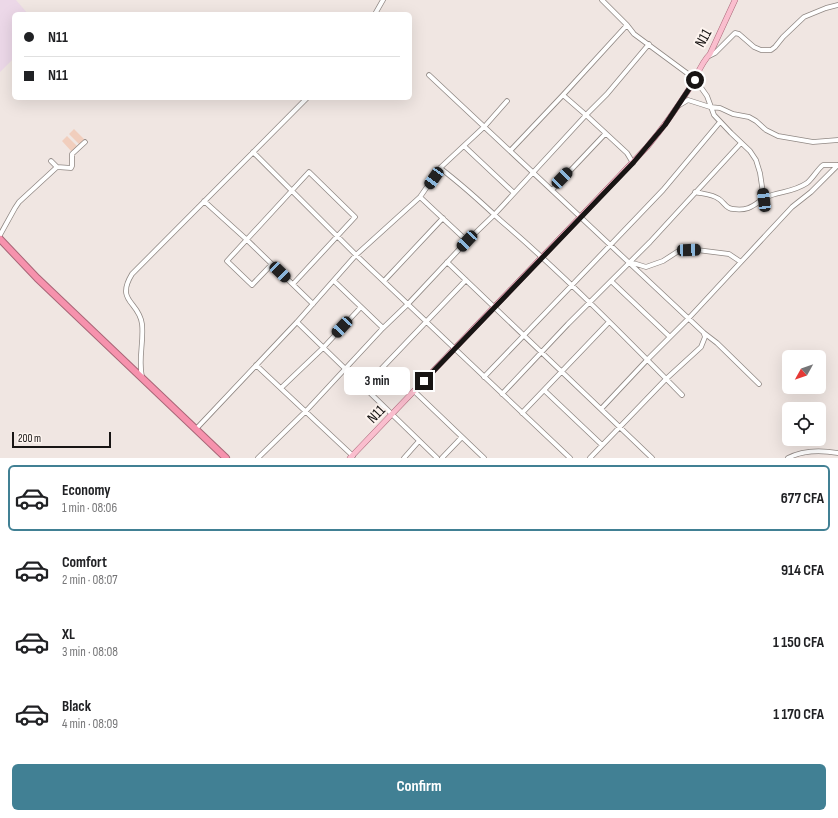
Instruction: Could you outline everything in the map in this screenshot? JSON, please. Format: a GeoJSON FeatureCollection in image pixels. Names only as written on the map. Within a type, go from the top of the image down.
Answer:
{"type":"FeatureCollection","features":[{"type":"Feature","properties":{"kind":"highway"},"geometry":{"type":"LineString","coordinates":[[0,239],[37,278],[226,458]]}},
{"type":"Feature","properties":{"kind":"main road","name":"N11"},"geometry":{"type":"LineString","coordinates":[[351,457],[633,163],[665,125],[695,80],[706,58],[710,54],[735,0]]}},
{"type":"Feature","properties":{"kind":"street"},"geometry":{"type":"LineString","coordinates":[[376,12],[383,0]]}},
{"type":"Feature","properties":{"kind":"street"},"geometry":{"type":"LineString","coordinates":[[602,0],[634,34],[695,80],[707,96],[714,115],[750,151],[756,160],[760,173],[764,200]]}},
{"type":"Feature","properties":{"kind":"street"},"geometry":{"type":"LineString","coordinates":[[706,58],[715,53],[735,33],[740,34],[754,47],[761,50],[771,50],[804,17],[838,5]]}},
{"type":"Feature","properties":{"kind":"street"},"geometry":{"type":"LineString","coordinates":[[510,151],[627,25]]}},
{"type":"Feature","properties":{"kind":"street"},"geometry":{"type":"LineString","coordinates":[[258,458],[306,411],[383,328],[494,215],[607,94],[649,44]]}},
{"type":"Feature","properties":{"kind":"street"},"geometry":{"type":"LineString","coordinates":[[429,75],[581,216],[688,319],[717,343],[759,384]]}},
{"type":"Feature","properties":{"kind":"street"},"geometry":{"type":"LineString","coordinates":[[563,95],[627,153],[633,163]]}},
{"type":"Feature","properties":{"kind":"street"},"geometry":{"type":"LineString","coordinates":[[142,378],[140,363],[142,324],[138,314],[128,300],[126,286],[135,270],[305,100]]}},
{"type":"Feature","properties":{"kind":"street"},"geometry":{"type":"LineString","coordinates":[[678,106],[688,100],[710,107],[720,108],[733,114],[750,117],[766,130],[778,136],[813,142],[838,140]]}},
{"type":"Feature","properties":{"kind":"street"},"geometry":{"type":"LineString","coordinates":[[196,429],[297,322],[356,256],[420,197],[440,168],[484,126],[507,101]]}},
{"type":"Feature","properties":{"kind":"street"},"geometry":{"type":"LineString","coordinates":[[484,376],[663,190],[720,122]]}},
{"type":"Feature","properties":{"kind":"street"},"geometry":{"type":"LineString","coordinates":[[552,190],[605,134]]}},
{"type":"Feature","properties":{"kind":"street"},"geometry":{"type":"LineString","coordinates":[[51,160],[57,167],[71,168],[72,154],[85,142]]}},
{"type":"Feature","properties":{"kind":"street"},"geometry":{"type":"LineString","coordinates":[[502,394],[589,302],[629,263],[741,143]]}},
{"type":"Feature","properties":{"kind":"street"},"geometry":{"type":"LineString","coordinates":[[464,146],[514,193]]}},
{"type":"Feature","properties":{"kind":"street"},"geometry":{"type":"LineString","coordinates":[[253,152],[356,256],[570,458]]}},
{"type":"Feature","properties":{"kind":"street"},"geometry":{"type":"LineString","coordinates":[[695,192],[712,195],[732,210],[747,209],[772,195],[790,191],[808,182],[823,165],[838,165]]}},
{"type":"Feature","properties":{"kind":"street"},"geometry":{"type":"LineString","coordinates":[[601,409],[646,360],[688,319],[792,207],[811,192],[838,165]]}},
{"type":"Feature","properties":{"kind":"street"},"geometry":{"type":"LineString","coordinates":[[0,235],[14,208],[57,167]]}},
{"type":"Feature","properties":{"kind":"street"},"geometry":{"type":"LineString","coordinates":[[440,168],[457,181],[542,257],[682,395]]}},
{"type":"Feature","properties":{"kind":"street"},"geometry":{"type":"LineString","coordinates":[[272,264],[252,285],[227,261],[309,172],[355,217],[293,284]]}},
{"type":"Feature","properties":{"kind":"street"},"geometry":{"type":"LineString","coordinates":[[420,197],[467,241]]}},
{"type":"Feature","properties":{"kind":"street"},"geometry":{"type":"LineString","coordinates":[[204,201],[246,239],[313,304]]}},
{"type":"Feature","properties":{"kind":"street"},"geometry":{"type":"LineString","coordinates":[[384,281],[443,218]]}},
{"type":"Feature","properties":{"kind":"street"},"geometry":{"type":"LineString","coordinates":[[629,263],[646,267],[663,261],[680,250],[698,250],[729,254],[741,262]]}},
{"type":"Feature","properties":{"kind":"street"},"geometry":{"type":"LineString","coordinates":[[447,262],[652,458]]}},
{"type":"Feature","properties":{"kind":"street"},"geometry":{"type":"LineString","coordinates":[[364,387],[466,280]]}},
{"type":"Feature","properties":{"kind":"street"},"geometry":{"type":"LineString","coordinates":[[334,281],[383,328]]}},
{"type":"Feature","properties":{"kind":"street"},"geometry":{"type":"LineString","coordinates":[[610,281],[670,337]]}},
{"type":"Feature","properties":{"kind":"street"},"geometry":{"type":"LineString","coordinates":[[281,388],[323,348],[361,307]]}},
{"type":"Feature","properties":{"kind":"street"},"geometry":{"type":"LineString","coordinates":[[297,322],[437,458]]}},
{"type":"Feature","properties":{"kind":"street"},"geometry":{"type":"LineString","coordinates":[[522,413],[609,322]]}},
{"type":"Feature","properties":{"kind":"street"},"geometry":{"type":"LineString","coordinates":[[590,458],[666,379],[701,347],[705,337],[704,333]]}},
{"type":"Feature","properties":{"kind":"street"},"geometry":{"type":"LineString","coordinates":[[256,365],[306,411],[351,457]]}},
{"type":"Feature","properties":{"kind":"street"},"geometry":{"type":"LineString","coordinates":[[544,390],[602,445]]}},
{"type":"Feature","properties":{"kind":"street"},"geometry":{"type":"LineString","coordinates":[[414,392],[484,458]]}},
{"type":"Feature","properties":{"kind":"street"},"geometry":{"type":"LineString","coordinates":[[442,458],[462,437]]}},
{"type":"Feature","properties":{"kind":"street"},"geometry":{"type":"LineString","coordinates":[[404,458],[419,441]]}},
{"type":"Feature","properties":{"kind":"street"},"geometry":{"type":"LineString","coordinates":[[788,458],[800,453],[838,453]]}},
{"type":"Feature","properties":{"kind":"shaded area"},"geometry":{"type":"Polygon","coordinates":[[[0,0],[16,0],[26,12],[12,12],[12,60],[0,72],[0,0]]]}},
{"type":"Feature","properties":{"kind":"shaded area"},"geometry":{"type":"Polygon","coordinates":[[[74,129],[85,140],[80,145],[69,134],[74,129]]]}},
{"type":"Feature","properties":{"kind":"shaded area"},"geometry":{"type":"Polygon","coordinates":[[[67,136],[78,147],[72,152],[62,141],[67,136]]]}},
{"type":"Feature","properties":{"kind":"route"},"geometry":{"type":"LineString","coordinates":[[424,381],[633,163],[665,125],[695,80]]}}]}
